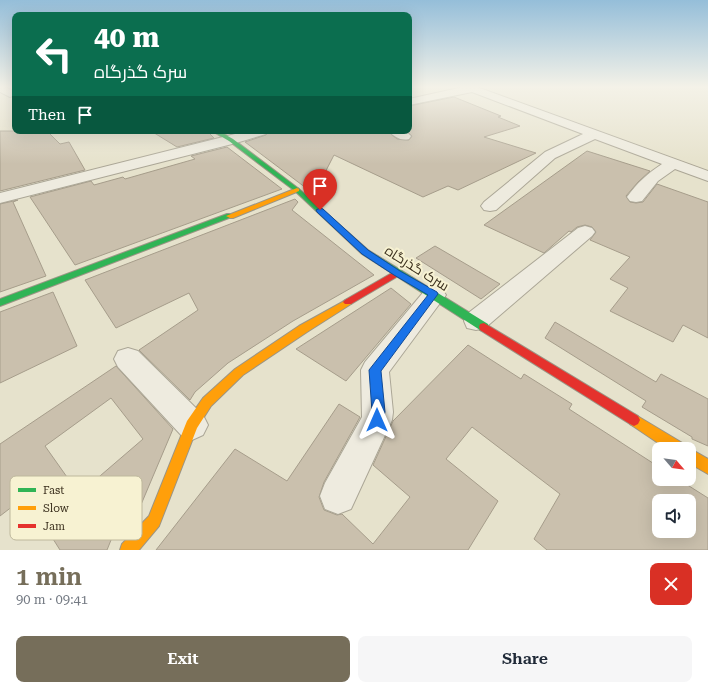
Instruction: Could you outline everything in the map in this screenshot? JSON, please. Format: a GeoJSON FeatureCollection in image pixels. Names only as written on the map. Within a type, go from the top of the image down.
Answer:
{"type":"FeatureCollection","features":[{"type":"Feature","properties":{"kind":"street"},"geometry":{"type":"LineString","coordinates":[[536,113],[708,176]]}},
{"type":"Feature","properties":{"kind":"street","name":"سرک گذرگاه"},"geometry":{"type":"LineString","coordinates":[[220,134],[231,140],[297,190],[365,252],[668,442]]}},
{"type":"Feature","properties":{"kind":"street"},"geometry":{"type":"LineString","coordinates":[[0,198],[251,134]]}},
{"type":"Feature","properties":{"kind":"street"},"geometry":{"type":"LineString","coordinates":[[490,206],[550,154],[594,134]]}},
{"type":"Feature","properties":{"kind":"street"},"geometry":{"type":"LineString","coordinates":[[636,197],[652,178],[673,163]]}},
{"type":"Feature","properties":{"kind":"street"},"geometry":{"type":"LineString","coordinates":[[0,303],[297,190]]}},
{"type":"Feature","properties":{"kind":"street"},"geometry":{"type":"LineString","coordinates":[[476,321],[585,232]]}},
{"type":"Feature","properties":{"kind":"street"},"geometry":{"type":"LineString","coordinates":[[142,534],[154,521],[192,425],[206,402],[239,372],[303,329],[397,273]]}},
{"type":"Feature","properties":{"kind":"street"},"geometry":{"type":"LineString","coordinates":[[338,496],[377,420],[378,412],[375,370],[434,294]]}},
{"type":"Feature","properties":{"kind":"street"},"geometry":{"type":"LineString","coordinates":[[128,359],[192,425]]}},
{"type":"Feature","properties":{"kind":"street"},"geometry":{"type":"LineString","coordinates":[[696,459],[708,467]]}},
{"type":"Feature","properties":{"kind":"street"},"geometry":{"type":"LineString","coordinates":[[128,550],[137,540]]}},
{"type":"Feature","properties":{"kind":"building"},"geometry":{"type":"Polygon","coordinates":[[[412,113],[493,113],[501,116],[498,117],[520,126],[484,137],[536,153],[458,190],[448,186],[423,197],[334,155],[314,194],[245,142],[267,134],[391,134],[397,139],[409,140],[412,136],[410,134],[412,134],[412,113]]]}},
{"type":"Feature","properties":{"kind":"building"},"geometry":{"type":"Polygon","coordinates":[[[0,131],[12,131],[12,134],[50,134],[60,144],[69,142],[85,170],[0,191],[0,131]]]}},
{"type":"Feature","properties":{"kind":"building"},"geometry":{"type":"Polygon","coordinates":[[[156,134],[210,134],[214,138],[177,147],[156,134]]]}},
{"type":"Feature","properties":{"kind":"building"},"geometry":{"type":"Polygon","coordinates":[[[227,147],[282,189],[75,265],[30,197],[91,181],[94,185],[123,177],[125,179],[195,159],[191,156],[227,147]]]}},
{"type":"Feature","properties":{"kind":"building"},"geometry":{"type":"Polygon","coordinates":[[[587,151],[650,171],[626,196],[630,202],[643,202],[657,184],[708,202],[708,338],[683,325],[673,342],[610,311],[628,288],[610,279],[630,257],[590,240],[596,232],[592,227],[585,225],[577,227],[571,232],[569,231],[544,253],[484,225],[587,151]]]}},
{"type":"Feature","properties":{"kind":"building"},"geometry":{"type":"Polygon","coordinates":[[[295,199],[298,202],[292,210],[374,275],[293,321],[228,363],[195,392],[190,400],[139,350],[198,310],[189,293],[116,328],[85,280],[295,199]]]}},
{"type":"Feature","properties":{"kind":"building"},"geometry":{"type":"Polygon","coordinates":[[[18,200],[13,202],[46,276],[0,292],[0,204],[18,200]]]}},
{"type":"Feature","properties":{"kind":"building"},"geometry":{"type":"Polygon","coordinates":[[[435,246],[500,284],[481,299],[416,258],[435,246]]]}},
{"type":"Feature","properties":{"kind":"building"},"geometry":{"type":"Polygon","coordinates":[[[391,288],[411,304],[346,381],[296,349],[391,288]]]}},
{"type":"Feature","properties":{"kind":"building"},"geometry":{"type":"Polygon","coordinates":[[[53,292],[77,346],[0,383],[0,312],[53,292]]]}},
{"type":"Feature","properties":{"kind":"building"},"geometry":{"type":"Polygon","coordinates":[[[555,322],[656,382],[661,374],[708,399],[708,446],[692,439],[692,437],[642,407],[646,401],[545,338],[555,322]]]}},
{"type":"Feature","properties":{"kind":"building"},"geometry":{"type":"Polygon","coordinates":[[[468,345],[521,379],[524,374],[572,404],[569,409],[652,462],[652,486],[689,486],[708,498],[708,550],[547,550],[534,539],[560,494],[472,427],[446,459],[498,501],[468,550],[156,550],[235,449],[287,481],[339,404],[360,417],[324,482],[319,497],[324,510],[337,515],[342,514],[373,544],[410,497],[373,465],[393,421],[468,345]]]}},
{"type":"Feature","properties":{"kind":"building"},"geometry":{"type":"Polygon","coordinates":[[[116,366],[173,429],[142,502],[142,476],[100,476],[143,439],[111,398],[45,446],[66,476],[10,476],[10,508],[0,516],[0,444],[116,366]]]}},
{"type":"Feature","properties":{"kind":"building"},"geometry":{"type":"Polygon","coordinates":[[[54,540],[111,540],[107,550],[60,550],[54,540]]]}},
{"type":"Feature","properties":{"kind":"traffic: fast"},"geometry":{"type":"LineString","coordinates":[[220,134],[231,140],[297,190],[365,252],[484,327]]}},
{"type":"Feature","properties":{"kind":"traffic: fast"},"geometry":{"type":"LineString","coordinates":[[0,303],[230,216]]}},
{"type":"Feature","properties":{"kind":"traffic: slow"},"geometry":{"type":"LineString","coordinates":[[230,216],[297,190]]}},
{"type":"Feature","properties":{"kind":"traffic: slow"},"geometry":{"type":"LineString","coordinates":[[142,534],[154,521],[192,425],[207,402],[239,372],[303,329],[348,302]]}},
{"type":"Feature","properties":{"kind":"traffic: slow"},"geometry":{"type":"LineString","coordinates":[[634,420],[668,442]]}},
{"type":"Feature","properties":{"kind":"traffic: slow"},"geometry":{"type":"LineString","coordinates":[[696,459],[708,467]]}},
{"type":"Feature","properties":{"kind":"traffic: slow"},"geometry":{"type":"LineString","coordinates":[[128,550],[137,540]]}},
{"type":"Feature","properties":{"kind":"traffic: jam"},"geometry":{"type":"LineString","coordinates":[[348,302],[397,273]]}},
{"type":"Feature","properties":{"kind":"traffic: jam"},"geometry":{"type":"LineString","coordinates":[[484,327],[634,420]]}},
{"type":"Feature","properties":{"kind":"route"},"geometry":{"type":"LineString","coordinates":[[320,210],[365,252],[397,273],[434,294],[379,362],[375,370],[378,412],[377,420]]}}]}
